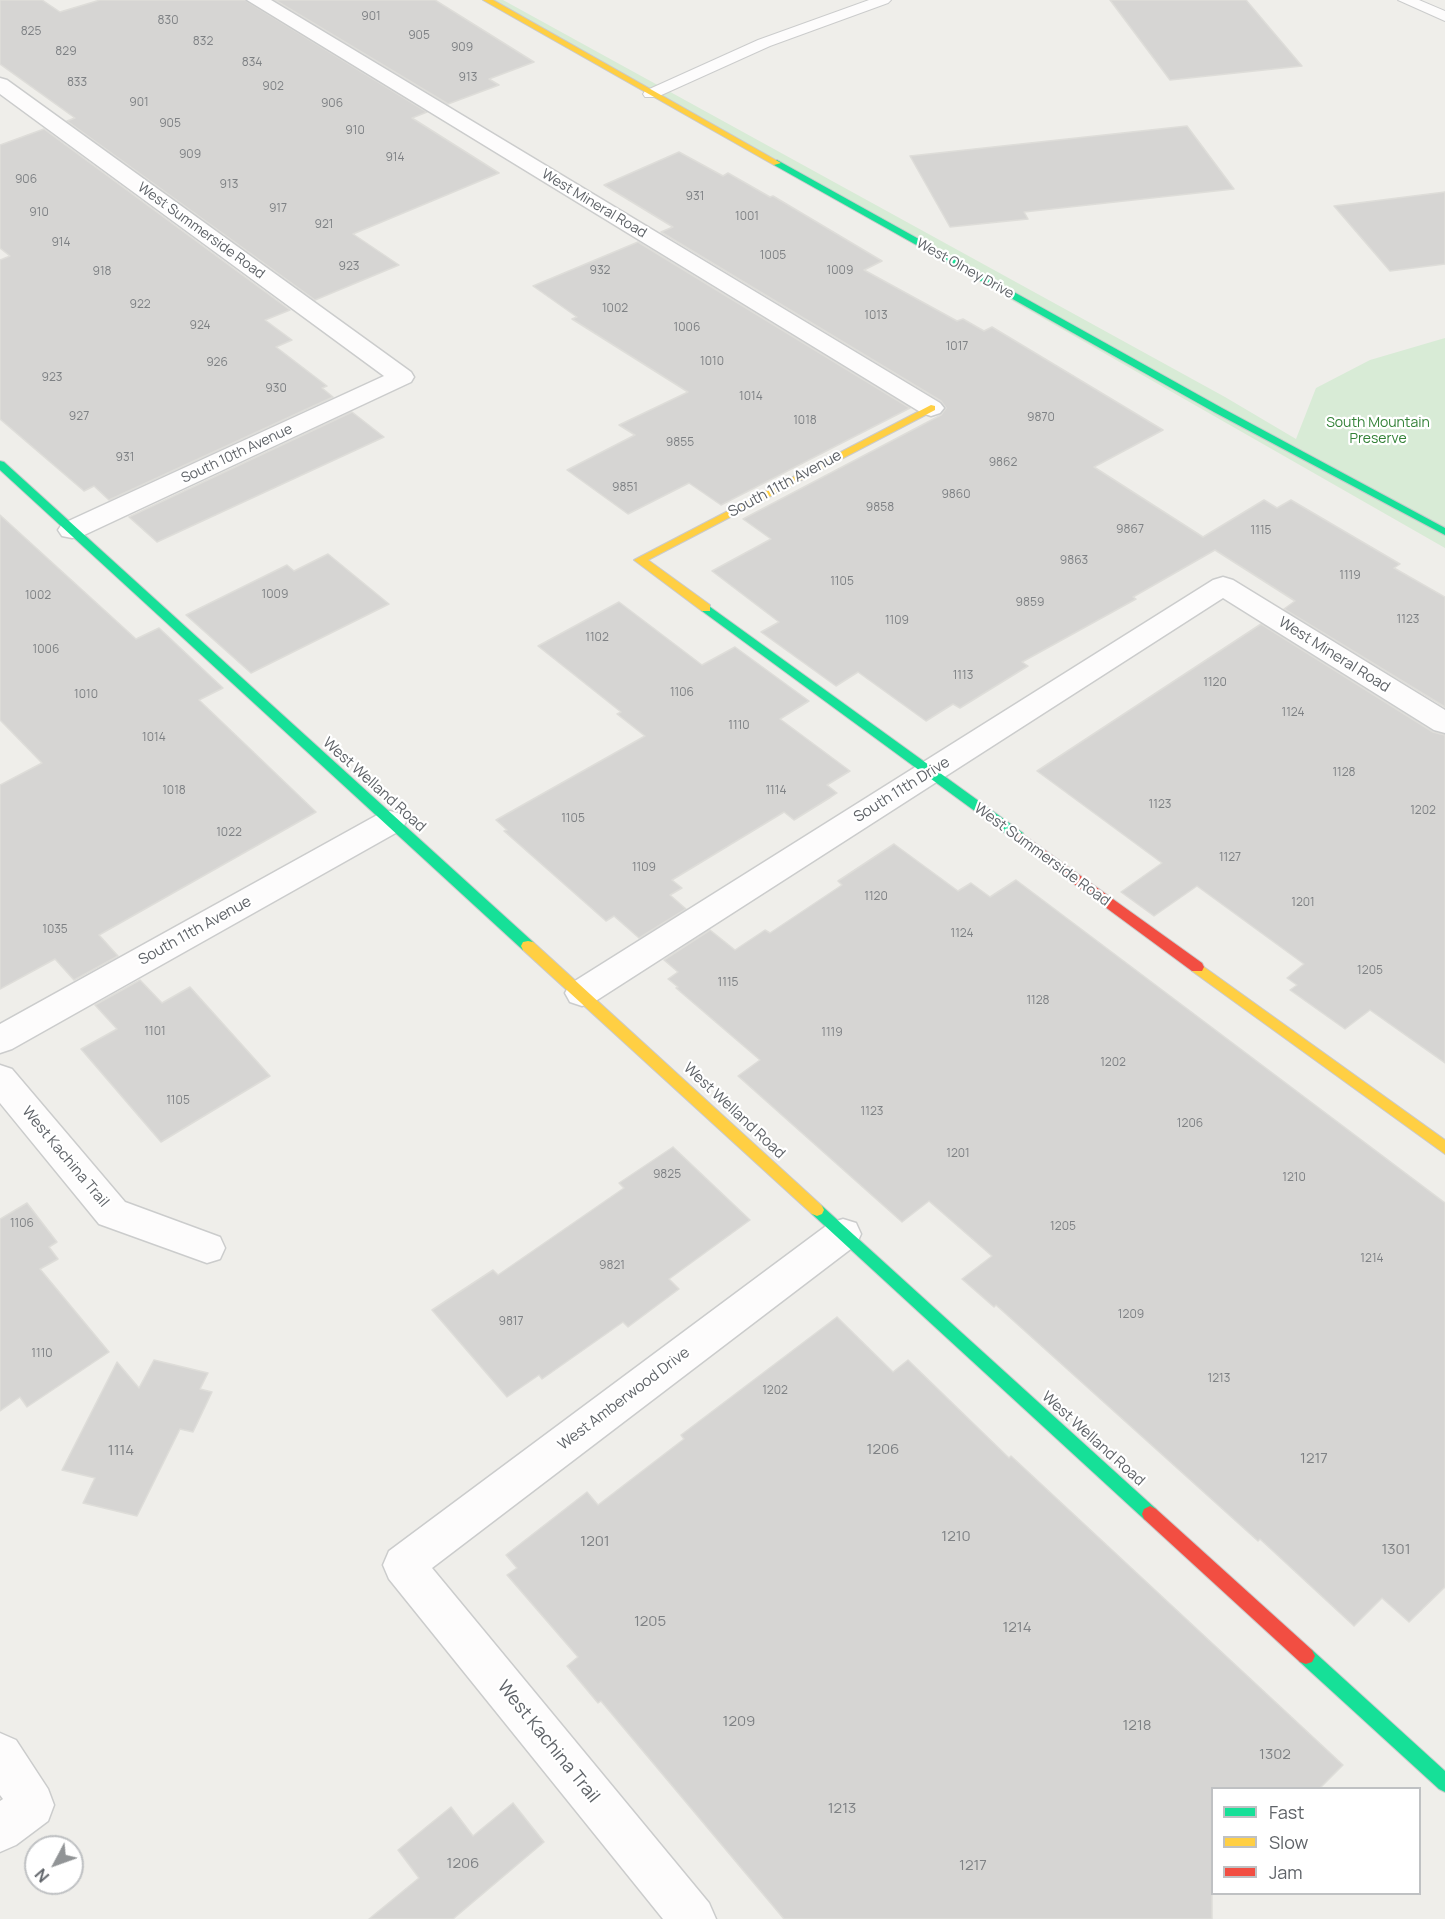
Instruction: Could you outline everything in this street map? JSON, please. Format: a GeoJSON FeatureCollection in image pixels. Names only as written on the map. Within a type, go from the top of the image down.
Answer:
{"type":"FeatureCollection","features":[{"type":"Feature","properties":{"kind":"street","name":"West Mineral Road"},"geometry":{"type":"LineString","coordinates":[[257,0],[931,408]]}},
{"type":"Feature","properties":{"kind":"street","name":"West Olney Drive"},"geometry":{"type":"LineString","coordinates":[[487,0],[1218,410],[1445,532]]}},
{"type":"Feature","properties":{"kind":"street","name":"West Summerside Road"},"geometry":{"type":"LineString","coordinates":[[0,84],[402,377]]}},
{"type":"Feature","properties":{"kind":"street","name":"South 10th Avenue"},"geometry":{"type":"LineString","coordinates":[[72,530],[402,377]]}},
{"type":"Feature","properties":{"kind":"street","name":"South 11th Avenue"},"geometry":{"type":"LineString","coordinates":[[640,561],[931,408]]}},
{"type":"Feature","properties":{"kind":"street","name":"West Welland Road"},"geometry":{"type":"LineString","coordinates":[[0,464],[1445,1783]]}},
{"type":"Feature","properties":{"kind":"street","name":"West Summerside Road"},"geometry":{"type":"LineString","coordinates":[[640,561],[1445,1148]]}},
{"type":"Feature","properties":{"kind":"street","name":"West Mineral Road"},"geometry":{"type":"LineString","coordinates":[[1223,586],[1445,723]]}},
{"type":"Feature","properties":{"kind":"street","name":"South 11th Drive"},"geometry":{"type":"LineString","coordinates":[[582,993],[1223,586]]}},
{"type":"Feature","properties":{"kind":"street","name":"South 11th Avenue"},"geometry":{"type":"LineString","coordinates":[[0,1041],[390,822]]}},
{"type":"Feature","properties":{"kind":"street","name":"West Kachina Trail"},"geometry":{"type":"LineString","coordinates":[[0,1079],[112,1213],[207,1248]]}},
{"type":"Feature","properties":{"kind":"street","name":"West Amberwood Drive"},"geometry":{"type":"LineString","coordinates":[[404,1565],[843,1234]]}},
{"type":"Feature","properties":{"kind":"street","name":"West Kachina Trail"},"geometry":{"type":"LineString","coordinates":[[404,1565],[693,1919]]}},
{"type":"Feature","properties":{"kind":"street"},"geometry":{"type":"LineString","coordinates":[[0,1755],[16,1817]]}},
{"type":"Feature","properties":{"kind":"lane"},"geometry":{"type":"LineString","coordinates":[[651,94],[764,43],[883,0]]}},
{"type":"Feature","properties":{"kind":"lane"},"geometry":{"type":"LineString","coordinates":[[1406,0],[1445,16]]}},
{"type":"Feature","properties":{"kind":"green space","name":"South Mountain Preserve"},"geometry":{"type":"Polygon","coordinates":[[[486,0],[503,0],[1225,397],[1296,439],[1316,388],[1370,360],[1445,338],[1445,548],[486,0]]]}},
{"type":"Feature","properties":{"kind":"building"},"geometry":{"type":"Polygon","coordinates":[[[0,0],[42,0],[60,12],[100,0],[245,0],[427,112],[412,118],[499,173],[353,234],[399,265],[315,300],[67,121],[75,118],[0,64],[0,0]]]}},
{"type":"Feature","properties":{"kind":"building"},"geometry":{"type":"Polygon","coordinates":[[[275,0],[435,0],[534,62],[489,79],[499,85],[448,104],[275,0]]]}},
{"type":"Feature","properties":{"kind":"building"},"geometry":{"type":"Polygon","coordinates":[[[1110,0],[1246,0],[1302,66],[1170,80],[1110,0]]]}},
{"type":"Feature","properties":{"kind":"building"},"geometry":{"type":"Polygon","coordinates":[[[1187,126],[1234,189],[1024,212],[1028,219],[950,227],[910,156],[1187,126]]]}},
{"type":"Feature","properties":{"kind":"building"},"geometry":{"type":"Polygon","coordinates":[[[44,129],[290,310],[265,320],[292,340],[276,347],[327,386],[322,388],[333,397],[109,500],[94,486],[84,491],[0,419],[0,260],[10,256],[0,248],[0,145],[44,129]]]}},
{"type":"Feature","properties":{"kind":"building"},"geometry":{"type":"Polygon","coordinates":[[[679,152],[723,176],[728,173],[770,197],[773,196],[882,261],[864,270],[957,321],[963,319],[984,331],[992,327],[1163,430],[1094,467],[1203,537],[1264,500],[1277,508],[1291,500],[1400,564],[1394,568],[1445,597],[1445,707],[1284,609],[1295,601],[1215,550],[1133,597],[1136,599],[1022,662],[1028,666],[960,708],[953,704],[926,721],[858,672],[836,686],[761,632],[779,622],[712,571],[771,539],[743,519],[941,415],[946,408],[941,401],[661,232],[673,227],[604,185],[679,152]]]}},
{"type":"Feature","properties":{"kind":"building"},"geometry":{"type":"Polygon","coordinates":[[[1445,192],[1445,264],[1390,271],[1334,206],[1445,192]]]}},
{"type":"Feature","properties":{"kind":"building"},"geometry":{"type":"Polygon","coordinates":[[[638,242],[910,408],[721,505],[689,483],[628,514],[567,470],[635,435],[619,425],[688,392],[572,319],[577,317],[533,286],[638,242]]]}},
{"type":"Feature","properties":{"kind":"building"},"geometry":{"type":"Polygon","coordinates":[[[352,412],[384,437],[157,542],[129,517],[352,412]]]}},
{"type":"Feature","properties":{"kind":"building"},"geometry":{"type":"Polygon","coordinates":[[[0,515],[136,639],[159,628],[223,688],[199,700],[316,812],[99,935],[118,956],[74,980],[55,959],[0,989],[0,785],[42,763],[0,720],[0,515]]]}},
{"type":"Feature","properties":{"kind":"building"},"geometry":{"type":"Polygon","coordinates":[[[328,554],[389,604],[251,673],[186,615],[287,565],[294,571],[328,554]]]}},
{"type":"Feature","properties":{"kind":"building"},"geometry":{"type":"Polygon","coordinates":[[[619,602],[702,665],[735,647],[809,701],[780,719],[850,771],[827,785],[837,793],[794,820],[784,812],[672,880],[682,888],[670,895],[686,909],[639,938],[614,916],[606,921],[504,831],[507,830],[496,820],[645,736],[617,714],[621,712],[538,646],[619,602]]]}},
{"type":"Feature","properties":{"kind":"building"},"geometry":{"type":"Polygon","coordinates":[[[1261,624],[1433,732],[1445,735],[1445,1063],[1370,1010],[1345,1029],[1290,990],[1297,985],[1287,978],[1304,964],[1197,886],[1154,916],[1121,892],[1162,863],[1037,771],[1261,624]]]}},
{"type":"Feature","properties":{"kind":"building"},"geometry":{"type":"Polygon","coordinates":[[[894,844],[958,891],[971,883],[990,897],[1016,880],[1445,1203],[1445,1587],[1409,1622],[1382,1598],[1354,1626],[1260,1539],[1258,1541],[996,1305],[994,1307],[962,1279],[992,1256],[929,1201],[902,1222],[738,1076],[760,1060],[668,979],[678,972],[664,960],[710,930],[735,950],[765,930],[770,933],[842,885],[838,881],[894,844]]]}},
{"type":"Feature","properties":{"kind":"building"},"geometry":{"type":"Polygon","coordinates":[[[140,980],[162,1003],[190,987],[270,1076],[161,1142],[81,1049],[117,1029],[95,1005],[140,980]]]}},
{"type":"Feature","properties":{"kind":"building"},"geometry":{"type":"Polygon","coordinates":[[[673,1147],[750,1220],[669,1279],[679,1289],[628,1327],[623,1322],[542,1379],[539,1375],[507,1397],[432,1310],[493,1270],[498,1275],[624,1188],[619,1183],[673,1147]]]}},
{"type":"Feature","properties":{"kind":"building"},"geometry":{"type":"Polygon","coordinates":[[[27,1203],[57,1242],[49,1247],[58,1259],[40,1269],[109,1352],[27,1407],[20,1397],[0,1411],[0,1219],[27,1203]]]}},
{"type":"Feature","properties":{"kind":"building"},"geometry":{"type":"Polygon","coordinates":[[[837,1317],[893,1372],[908,1360],[1009,1458],[1011,1456],[1343,1765],[1321,1787],[1211,1787],[1212,1919],[784,1919],[601,1701],[598,1703],[567,1666],[578,1657],[507,1575],[517,1568],[506,1555],[587,1492],[598,1505],[684,1439],[681,1435],[837,1317]]]}},
{"type":"Feature","properties":{"kind":"building"},"geometry":{"type":"Polygon","coordinates":[[[154,1360],[208,1373],[200,1389],[212,1392],[193,1432],[180,1429],[137,1516],[83,1503],[95,1478],[62,1470],[117,1362],[139,1388],[154,1360]]]}},
{"type":"Feature","properties":{"kind":"building"},"geometry":{"type":"Polygon","coordinates":[[[513,1803],[544,1842],[453,1919],[369,1919],[419,1878],[398,1850],[451,1807],[473,1836],[513,1803]]]}},
{"type":"Feature","properties":{"kind":"traffic: fast"},"geometry":{"type":"LineString","coordinates":[[777,163],[1218,410],[1445,532]]}},
{"type":"Feature","properties":{"kind":"traffic: fast"},"geometry":{"type":"LineString","coordinates":[[0,464],[528,946]]}},
{"type":"Feature","properties":{"kind":"traffic: fast"},"geometry":{"type":"LineString","coordinates":[[706,608],[1018,836]]}},
{"type":"Feature","properties":{"kind":"traffic: fast"},"geometry":{"type":"LineString","coordinates":[[817,1210],[1150,1514]]}},
{"type":"Feature","properties":{"kind":"traffic: fast"},"geometry":{"type":"LineString","coordinates":[[1306,1656],[1445,1783]]}},
{"type":"Feature","properties":{"kind":"traffic: slow"},"geometry":{"type":"LineString","coordinates":[[487,0],[777,163]]}},
{"type":"Feature","properties":{"kind":"traffic: slow"},"geometry":{"type":"LineString","coordinates":[[706,608],[640,560],[931,408]]}},
{"type":"Feature","properties":{"kind":"traffic: slow"},"geometry":{"type":"LineString","coordinates":[[528,946],[817,1210]]}},
{"type":"Feature","properties":{"kind":"traffic: slow"},"geometry":{"type":"LineString","coordinates":[[1197,967],[1445,1148]]}},
{"type":"Feature","properties":{"kind":"traffic: jam"},"geometry":{"type":"LineString","coordinates":[[1018,836],[1197,967]]}},
{"type":"Feature","properties":{"kind":"traffic: jam"},"geometry":{"type":"LineString","coordinates":[[1150,1514],[1306,1656]]}}]}
